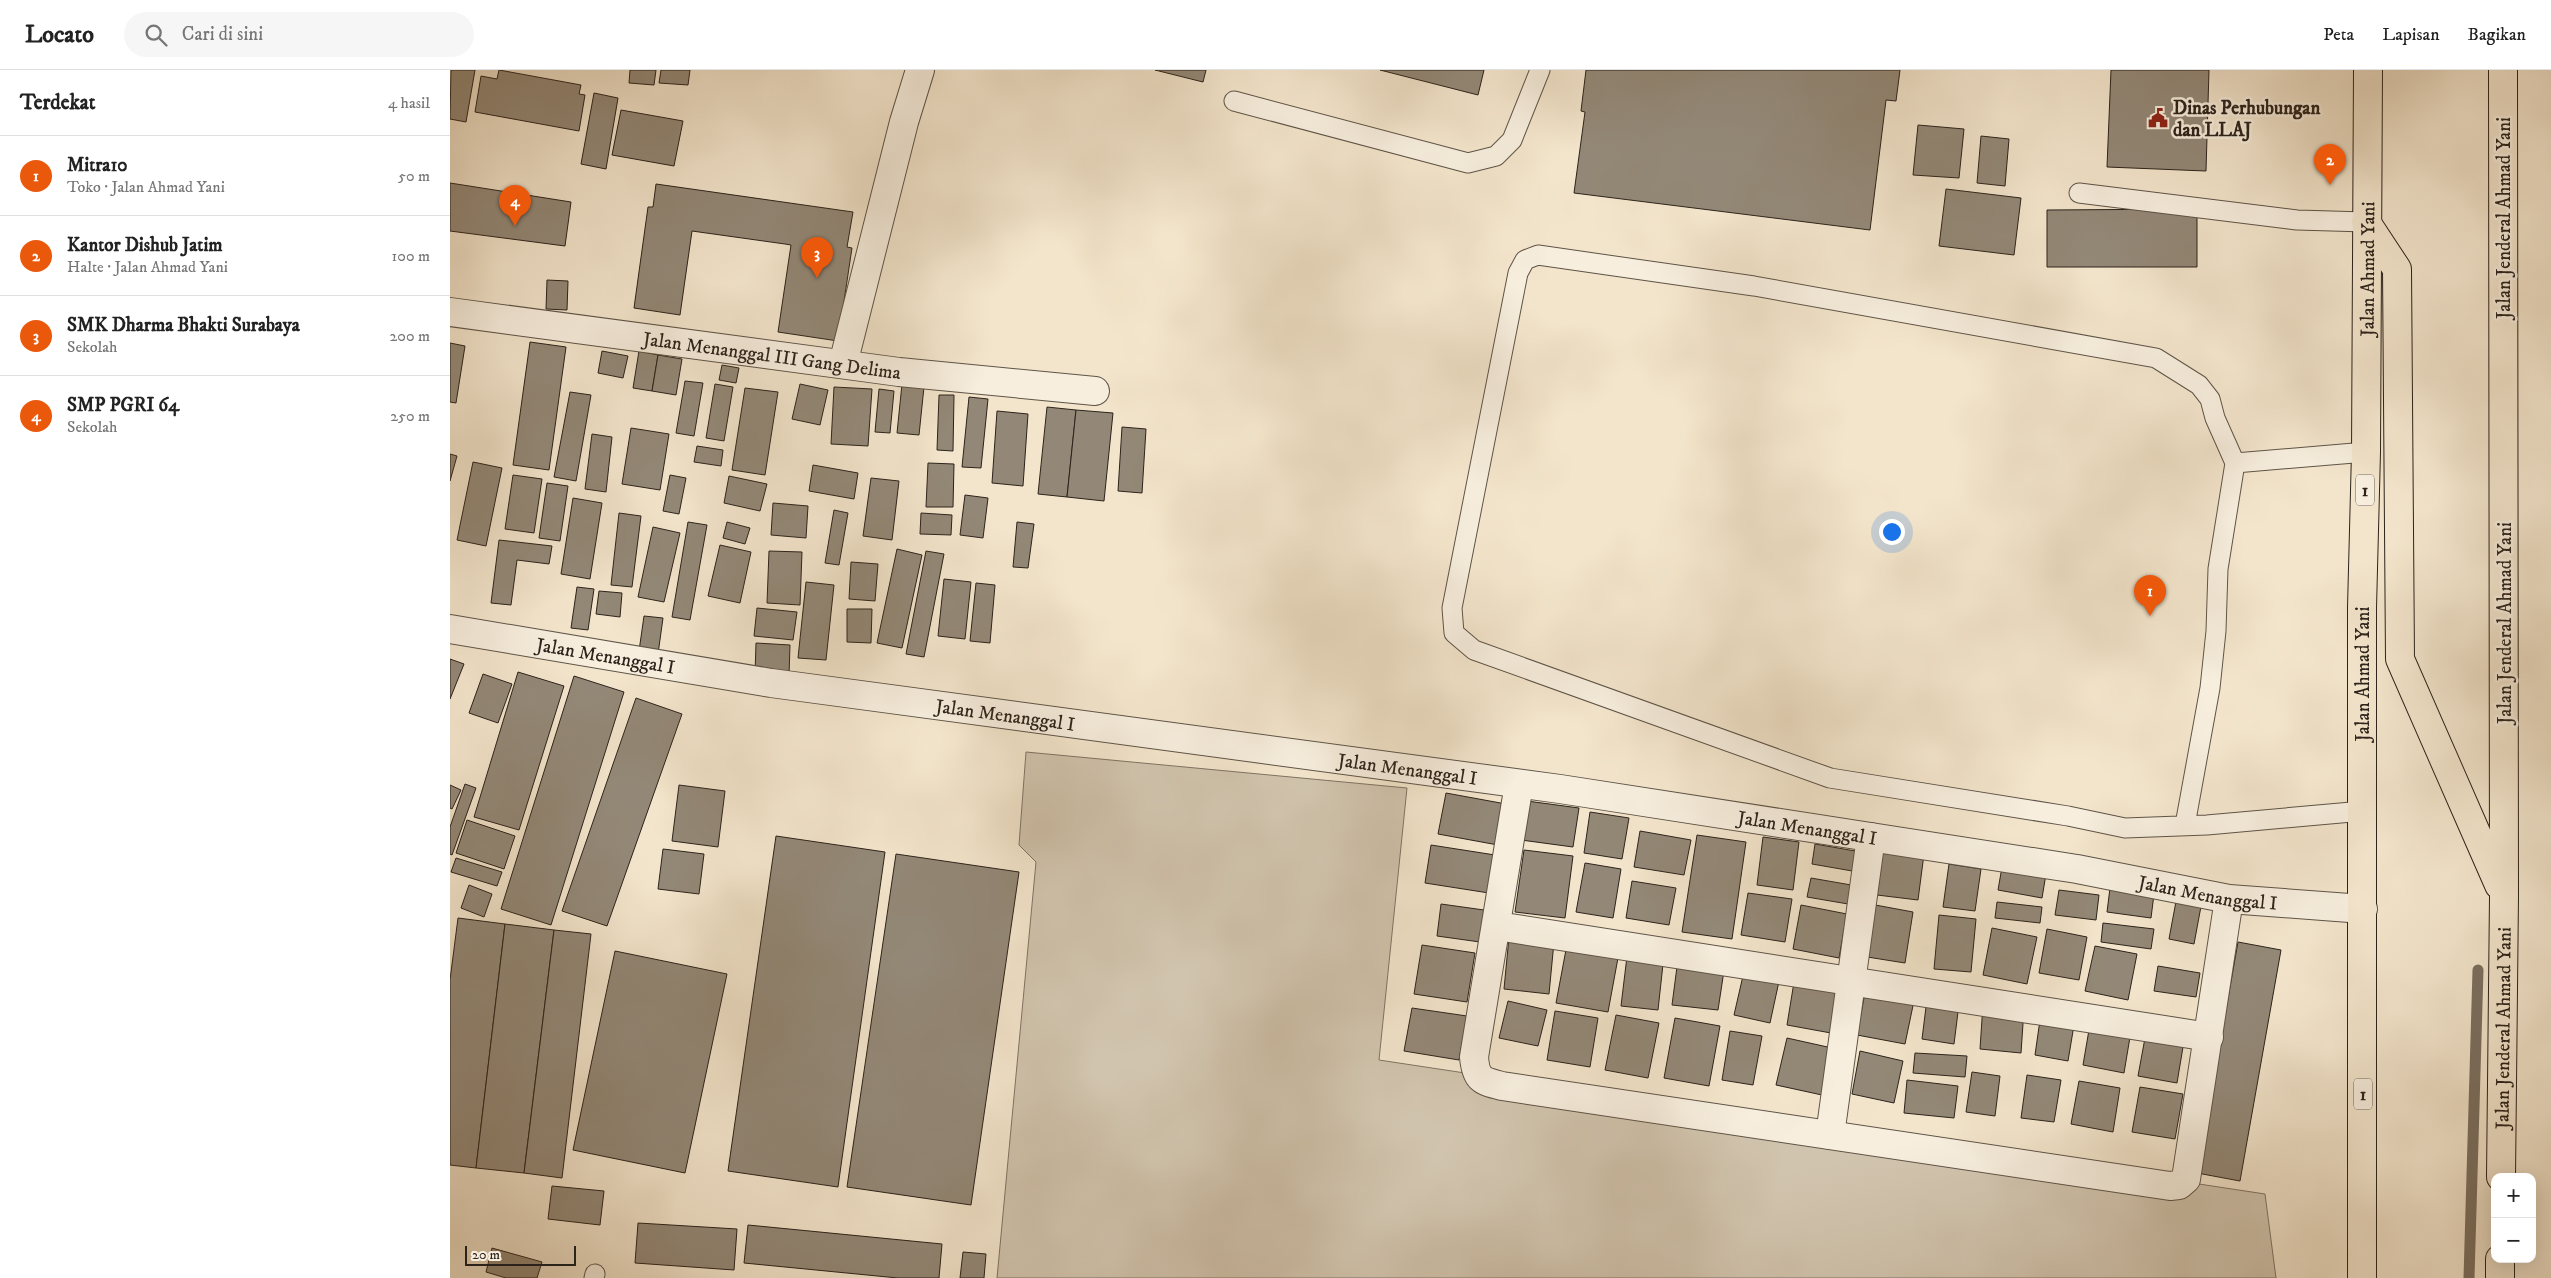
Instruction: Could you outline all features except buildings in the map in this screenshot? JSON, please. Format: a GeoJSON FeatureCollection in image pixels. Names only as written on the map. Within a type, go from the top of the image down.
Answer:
{"type":"FeatureCollection","features":[{"type":"Feature","properties":{"kind":"highway","name":"Jalan Ahmad Yani"},"geometry":{"type":"LineString","coordinates":[[2362,1278],[2362,608],[2366,452],[2368,70]]}},
{"type":"Feature","properties":{"kind":"highway","name":"Jalan Jenderal Ahmad Yani"},"geometry":{"type":"LineString","coordinates":[[2501,1173],[2504,896],[2503,70]]}},
{"type":"Feature","properties":{"kind":"highway"},"geometry":{"type":"LineString","coordinates":[[2366,222],[2398,269],[2400,659],[2504,896]]}},
{"type":"Feature","properties":{"kind":"highway"},"geometry":{"type":"LineString","coordinates":[[2500,1263],[2500,1278]]}},
{"type":"Feature","properties":{"kind":"street"},"geometry":{"type":"LineString","coordinates":[[843,364],[904,122],[920,70]]}},
{"type":"Feature","properties":{"kind":"street","name":"Jalan Menanggal III Gang Delima"},"geometry":{"type":"LineString","coordinates":[[450,312],[899,372],[1095,391]]}},
{"type":"Feature","properties":{"kind":"street","name":"Jalan Menanggal I"},"geometry":{"type":"LineString","coordinates":[[450,629],[771,683],[1519,784],[1871,837],[2077,869],[2229,899],[2363,909]]}},
{"type":"Feature","properties":{"kind":"street"},"geometry":{"type":"LineString","coordinates":[[1519,784],[1474,1058],[1475,1072],[1483,1081],[1521,1089],[2170,1186],[2179,1185],[2186,1180],[2229,899]]}},
{"type":"Feature","properties":{"kind":"street"},"geometry":{"type":"LineString","coordinates":[[1830,1135],[1871,837]]}},
{"type":"Feature","properties":{"kind":"street"},"geometry":{"type":"LineString","coordinates":[[1497,926],[2209,1037]]}},
{"type":"Feature","properties":{"kind":"lane"},"geometry":{"type":"LineString","coordinates":[[1234,101],[1468,163],[1496,156],[1512,140],[1540,70]]}},
{"type":"Feature","properties":{"kind":"lane"},"geometry":{"type":"LineString","coordinates":[[2079,193],[2297,220],[2366,222]]}},
{"type":"Feature","properties":{"kind":"lane"},"geometry":{"type":"LineString","coordinates":[[2184,824],[2210,688],[2216,631],[2218,569],[2235,463],[2214,418],[2210,398],[2199,385],[2156,358],[1754,286],[1538,255],[1525,260],[1518,274],[1452,608],[1454,633],[1474,650],[1830,778],[2068,816],[2124,828],[2216,824],[2363,811]]}},
{"type":"Feature","properties":{"kind":"lane"},"geometry":{"type":"LineString","coordinates":[[2235,463],[2366,452]]}},
{"type":"Feature","properties":{"kind":"shaded area"},"geometry":{"type":"Polygon","coordinates":[[[1026,752],[1407,788],[1379,1060],[2265,1194],[2276,1278],[997,1278],[1036,862],[1019,845],[1026,752]]]}},
{"type":"Feature","properties":{"kind":"waterway"},"geometry":{"type":"LineString","coordinates":[[2469,1278],[2478,970]]}},
{"type":"Feature","properties":{"kind":"place","name":"Dinas Perhubungan dan LLAJ"},"geometry":{"type":"Point","coordinates":[2158,118]}},
{"type":"Feature","properties":{"kind":"place","name":"Kantor Dishub Jatim"},"geometry":{"type":"Point","coordinates":[2330,185]}},
{"type":"Feature","properties":{"kind":"place","name":"SMP PGRI 64"},"geometry":{"type":"Point","coordinates":[515,226]}},
{"type":"Feature","properties":{"kind":"place","name":"SMK Dharma Bhakti Surabaya"},"geometry":{"type":"Point","coordinates":[817,278]}},
{"type":"Feature","properties":{"kind":"place","name":"Mitra10"},"geometry":{"type":"Point","coordinates":[2150,616]}}]}
